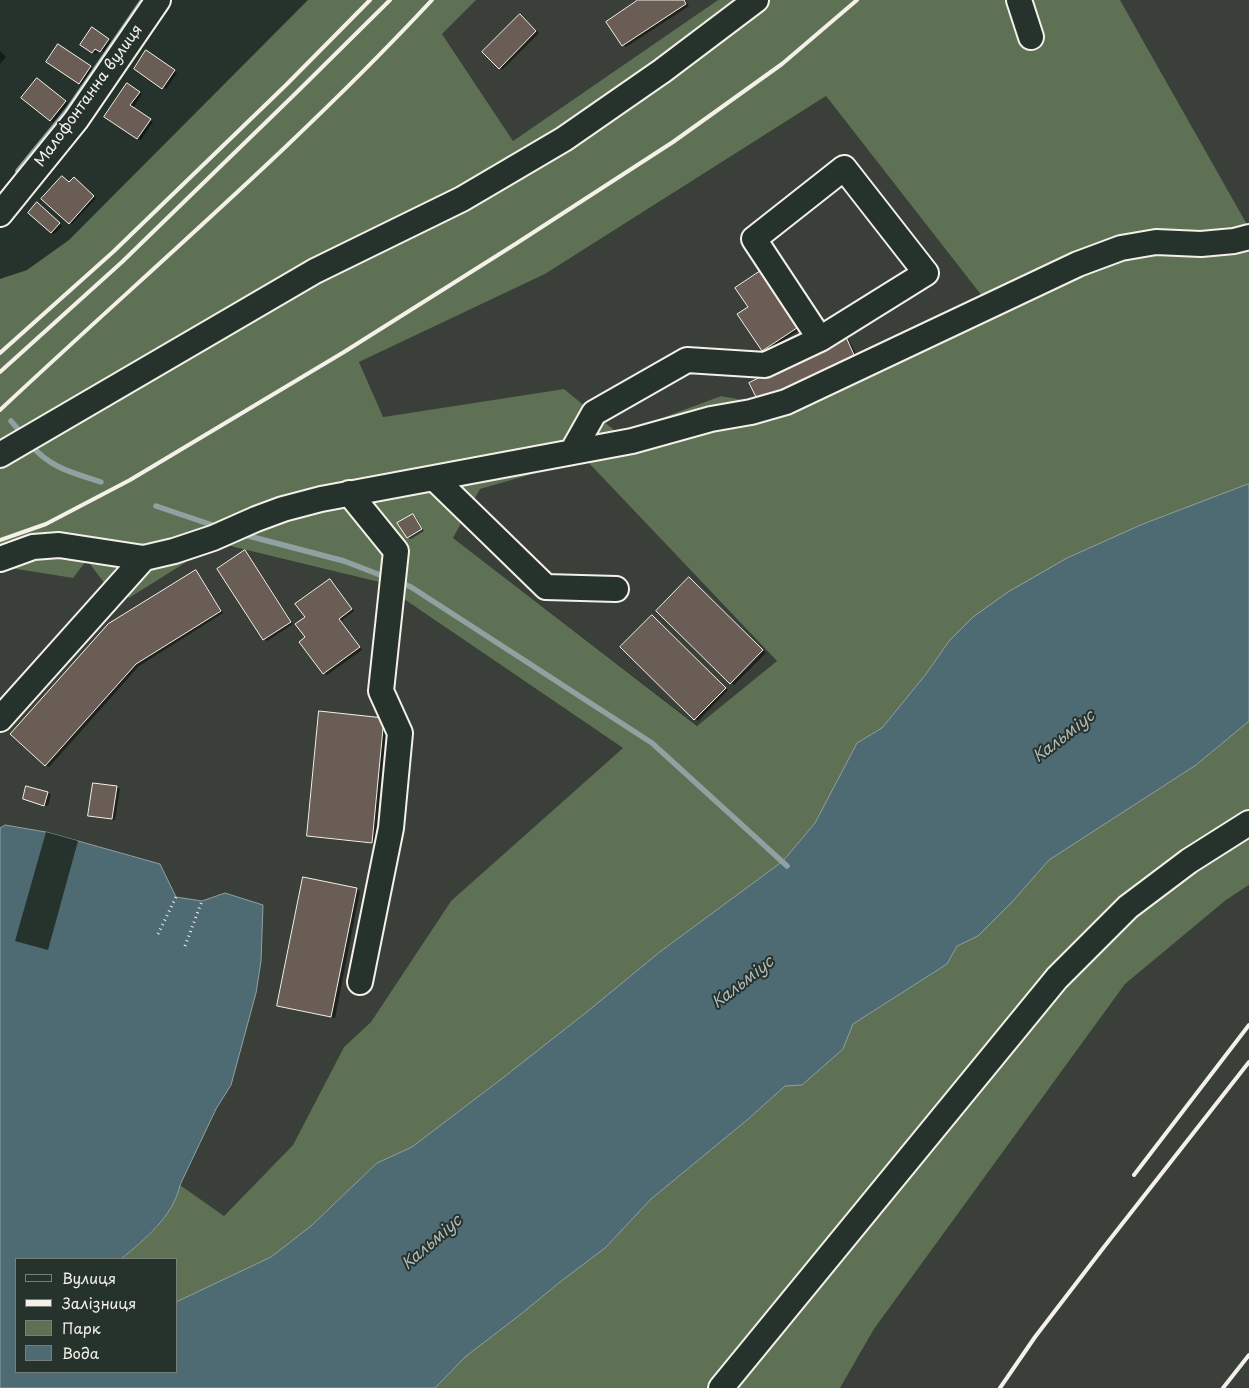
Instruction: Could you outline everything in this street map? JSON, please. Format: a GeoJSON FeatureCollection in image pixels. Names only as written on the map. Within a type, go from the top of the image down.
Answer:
{"type":"FeatureCollection","features":[{"type":"Feature","properties":{"kind":"street","name":"Малофонтанна вулиця"},"geometry":{"type":"LineString","coordinates":[[0,214],[76,120],[158,0]]}},
{"type":"Feature","properties":{"kind":"street"},"geometry":{"type":"LineString","coordinates":[[3,454],[315,272],[462,199],[564,139],[662,71],[756,0]]}},
{"type":"Feature","properties":{"kind":"street"},"geometry":{"type":"LineString","coordinates":[[1020,0],[1031,37]]}},
{"type":"Feature","properties":{"kind":"street"},"geometry":{"type":"LineString","coordinates":[[572,452],[594,413],[686,360],[765,365],[820,339],[926,273],[844,168],[754,239],[820,339]]}},
{"type":"Feature","properties":{"kind":"street"},"geometry":{"type":"LineString","coordinates":[[0,558],[33,548],[59,545],[144,558],[174,551],[213,538],[284,509],[349,493],[632,441],[711,418],[751,412],[786,402],[1078,264],[1121,248],[1156,242],[1200,244],[1234,241],[1249,237]]}},
{"type":"Feature","properties":{"kind":"street"},"geometry":{"type":"LineString","coordinates":[[434,478],[546,588],[616,590]]}},
{"type":"Feature","properties":{"kind":"street"},"geometry":{"type":"LineString","coordinates":[[349,493],[396,551],[382,691],[400,733],[391,828],[360,982]]}},
{"type":"Feature","properties":{"kind":"street"},"geometry":{"type":"LineString","coordinates":[[0,719],[144,558]]}},
{"type":"Feature","properties":{"kind":"street"},"geometry":{"type":"LineString","coordinates":[[721,1388],[1057,978],[1128,907],[1190,861],[1249,823]]}},
{"type":"Feature","properties":{"kind":"path"},"geometry":{"type":"LineString","coordinates":[[158,934],[176,897]]}},
{"type":"Feature","properties":{"kind":"path"},"geometry":{"type":"LineString","coordinates":[[184,946],[202,901]]}},
{"type":"Feature","properties":{"kind":"shaded area"},"geometry":{"type":"Polygon","coordinates":[[[476,0],[718,0],[513,141],[442,34],[476,0]]]}},
{"type":"Feature","properties":{"kind":"shaded area"},"geometry":{"type":"Polygon","coordinates":[[[1120,0],[1249,0],[1249,229],[1120,0]]]}},
{"type":"Feature","properties":{"kind":"shaded area"},"geometry":{"type":"Polygon","coordinates":[[[826,96],[982,296],[759,403],[721,396],[619,434],[564,389],[382,417],[359,362],[545,274],[826,96]]]}},
{"type":"Feature","properties":{"kind":"shaded area"},"geometry":{"type":"Polygon","coordinates":[[[585,459],[777,661],[698,726],[453,538],[480,489],[585,459]]]}},
{"type":"Feature","properties":{"kind":"shaded area"},"geometry":{"type":"Polygon","coordinates":[[[229,546],[379,582],[623,748],[451,901],[371,1022],[344,1047],[293,1145],[224,1216],[180,1185],[216,1109],[231,1085],[225,893],[202,901],[176,897],[159,864],[46,832],[5,825],[0,828],[0,572],[10,568],[73,578],[87,560],[115,577],[129,598],[188,561],[229,546]]]}},
{"type":"Feature","properties":{"kind":"shaded area"},"geometry":{"type":"Polygon","coordinates":[[[1249,885],[1249,1388],[840,1388],[874,1329],[1125,984],[1226,900],[1249,885]]]}},
{"type":"Feature","properties":{"kind":"green space"},"geometry":{"type":"Polygon","coordinates":[[[308,0],[476,0],[442,34],[513,141],[718,0],[1120,0],[1249,228],[1249,484],[1143,524],[1067,558],[949,641],[926,674],[882,728],[857,743],[815,823],[783,861],[661,951],[588,1011],[412,1147],[377,1163],[311,1226],[271,1257],[178,1301],[178,1258],[122,1258],[165,1217],[180,1185],[224,1216],[293,1145],[344,1047],[371,1022],[451,901],[623,748],[379,582],[230,546],[188,561],[129,598],[115,577],[105,584],[87,560],[73,578],[10,568],[0,572],[0,279],[27,270],[69,240],[308,0]],[[826,96],[545,274],[359,362],[383,417],[564,389],[619,434],[721,396],[759,403],[982,296],[826,96]],[[585,459],[480,489],[453,538],[697,726],[777,661],[585,459]]]}},
{"type":"Feature","properties":{"kind":"green space"},"geometry":{"type":"Polygon","coordinates":[[[1249,721],[1249,885],[1226,900],[1125,984],[874,1329],[840,1388],[435,1388],[465,1357],[605,1248],[651,1199],[785,1086],[802,1085],[843,1049],[853,1024],[947,964],[957,946],[978,936],[1012,902],[1049,860],[1196,765],[1249,721]]]}},
{"type":"Feature","properties":{"kind":"water","name":"Кальміус"},"geometry":{"type":"Polygon","coordinates":[[[1249,484],[1249,721],[1196,765],[1049,860],[1012,902],[978,936],[957,946],[947,964],[853,1024],[843,1049],[802,1085],[785,1086],[651,1199],[605,1248],[465,1357],[435,1388],[0,1388],[0,828],[5,825],[46,832],[160,864],[176,897],[202,901],[225,893],[263,905],[261,961],[256,993],[231,1085],[216,1109],[165,1217],[122,1258],[15,1258],[15,1373],[178,1373],[178,1301],[271,1257],[311,1226],[377,1163],[412,1147],[588,1011],[661,951],[783,861],[815,823],[857,743],[882,728],[926,674],[949,641],[973,617],[1008,592],[1067,558],[1143,524],[1249,484]]]}},
{"type":"Feature","properties":{"kind":"pier"},"geometry":{"type":"Polygon","coordinates":[[[46,832],[78,841],[48,950],[15,941],[46,832]]]}},
{"type":"Feature","properties":{"kind":"building"},"geometry":{"type":"Polygon","coordinates":[[[638,0],[684,0],[686,4],[622,46],[606,22],[638,0]]]}},
{"type":"Feature","properties":{"kind":"building"},"geometry":{"type":"Polygon","coordinates":[[[520,14],[536,31],[499,69],[482,52],[520,14]]]}},
{"type":"Feature","properties":{"kind":"building"},"geometry":{"type":"Polygon","coordinates":[[[92,27],[109,39],[100,52],[95,49],[92,53],[80,45],[92,27]]]}},
{"type":"Feature","properties":{"kind":"building"},"geometry":{"type":"Polygon","coordinates":[[[58,44],[91,66],[79,84],[46,62],[58,44]]]}},
{"type":"Feature","properties":{"kind":"building"},"geometry":{"type":"Polygon","coordinates":[[[146,50],[175,70],[162,89],[134,69],[146,50]]]}},
{"type":"Feature","properties":{"kind":"building"},"geometry":{"type":"Polygon","coordinates":[[[37,78],[66,101],[50,121],[21,98],[37,78]]]}},
{"type":"Feature","properties":{"kind":"building"},"geometry":{"type":"Polygon","coordinates":[[[127,83],[140,92],[130,105],[151,119],[137,139],[104,117],[127,83]]]}},
{"type":"Feature","properties":{"kind":"building"},"geometry":{"type":"Polygon","coordinates":[[[62,176],[69,182],[74,177],[94,196],[69,224],[41,199],[62,176]]]}},
{"type":"Feature","properties":{"kind":"building"},"geometry":{"type":"Polygon","coordinates":[[[37,202],[60,223],[51,233],[28,213],[37,202]]]}},
{"type":"Feature","properties":{"kind":"building"},"geometry":{"type":"Polygon","coordinates":[[[762,270],[800,326],[762,351],[737,314],[748,307],[735,288],[762,270]]]}},
{"type":"Feature","properties":{"kind":"building"},"geometry":{"type":"Polygon","coordinates":[[[846,337],[855,357],[759,403],[749,383],[846,337]]]}},
{"type":"Feature","properties":{"kind":"building"},"geometry":{"type":"Polygon","coordinates":[[[413,514],[422,529],[407,538],[397,523],[413,514]]]}},
{"type":"Feature","properties":{"kind":"building"},"geometry":{"type":"Polygon","coordinates":[[[245,550],[291,622],[263,640],[217,569],[245,550]]]}},
{"type":"Feature","properties":{"kind":"building"},"geometry":{"type":"Polygon","coordinates":[[[196,570],[221,611],[136,664],[45,766],[10,734],[108,624],[196,570]]]}},
{"type":"Feature","properties":{"kind":"building"},"geometry":{"type":"Polygon","coordinates":[[[689,577],[763,650],[730,684],[656,611],[689,577]]]}},
{"type":"Feature","properties":{"kind":"building"},"geometry":{"type":"Polygon","coordinates":[[[330,579],[352,609],[339,619],[360,647],[323,674],[299,642],[305,637],[295,624],[305,617],[295,604],[330,579]]]}},
{"type":"Feature","properties":{"kind":"building"},"geometry":{"type":"Polygon","coordinates":[[[652,615],[726,688],[694,720],[620,647],[652,615]]]}},
{"type":"Feature","properties":{"kind":"building"},"geometry":{"type":"Polygon","coordinates":[[[319,711],[384,718],[372,843],[307,836],[319,711]]]}},
{"type":"Feature","properties":{"kind":"building"},"geometry":{"type":"Polygon","coordinates":[[[93,783],[117,786],[112,819],[88,816],[93,783]]]}},
{"type":"Feature","properties":{"kind":"building"},"geometry":{"type":"Polygon","coordinates":[[[26,786],[48,792],[44,806],[23,799],[26,786]]]}},
{"type":"Feature","properties":{"kind":"building"},"geometry":{"type":"Polygon","coordinates":[[[303,877],[357,888],[331,1017],[277,1006],[303,877]]]}},
{"type":"Feature","properties":{"kind":"waterway"},"geometry":{"type":"LineString","coordinates":[[18,171],[67,111],[143,0]]}},
{"type":"Feature","properties":{"kind":"waterway"},"geometry":{"type":"LineString","coordinates":[[11,421],[23,435]]}},
{"type":"Feature","properties":{"kind":"waterway"},"geometry":{"type":"LineString","coordinates":[[30,444],[46,459],[62,469],[101,482]]}},
{"type":"Feature","properties":{"kind":"waterway"},"geometry":{"type":"LineString","coordinates":[[156,506],[218,527]]}},
{"type":"Feature","properties":{"kind":"waterway"},"geometry":{"type":"LineString","coordinates":[[241,534],[344,561],[388,578]]}},
{"type":"Feature","properties":{"kind":"waterway"},"geometry":{"type":"LineString","coordinates":[[399,582],[411,587],[652,743],[787,866]]}},
{"type":"Feature","properties":{"kind":"railway"},"geometry":{"type":"LineString","coordinates":[[0,353],[113,252],[286,85],[370,0]]}},
{"type":"Feature","properties":{"kind":"railway"},"geometry":{"type":"LineString","coordinates":[[0,372],[122,262],[390,0]]}},
{"type":"Feature","properties":{"kind":"railway"},"geometry":{"type":"LineString","coordinates":[[0,410],[274,158],[381,54],[432,0]]}},
{"type":"Feature","properties":{"kind":"railway"},"geometry":{"type":"LineString","coordinates":[[0,540],[46,524],[130,480],[344,352],[517,243],[673,142],[782,64],[857,0]]}},
{"type":"Feature","properties":{"kind":"railway"},"geometry":{"type":"LineString","coordinates":[[1134,1175],[1249,1025]]}},
{"type":"Feature","properties":{"kind":"railway"},"geometry":{"type":"LineString","coordinates":[[1000,1388],[1035,1337],[1249,1062]]}},
{"type":"Feature","properties":{"kind":"railway"},"geometry":{"type":"LineString","coordinates":[[1223,1388],[1249,1355]]}}]}
